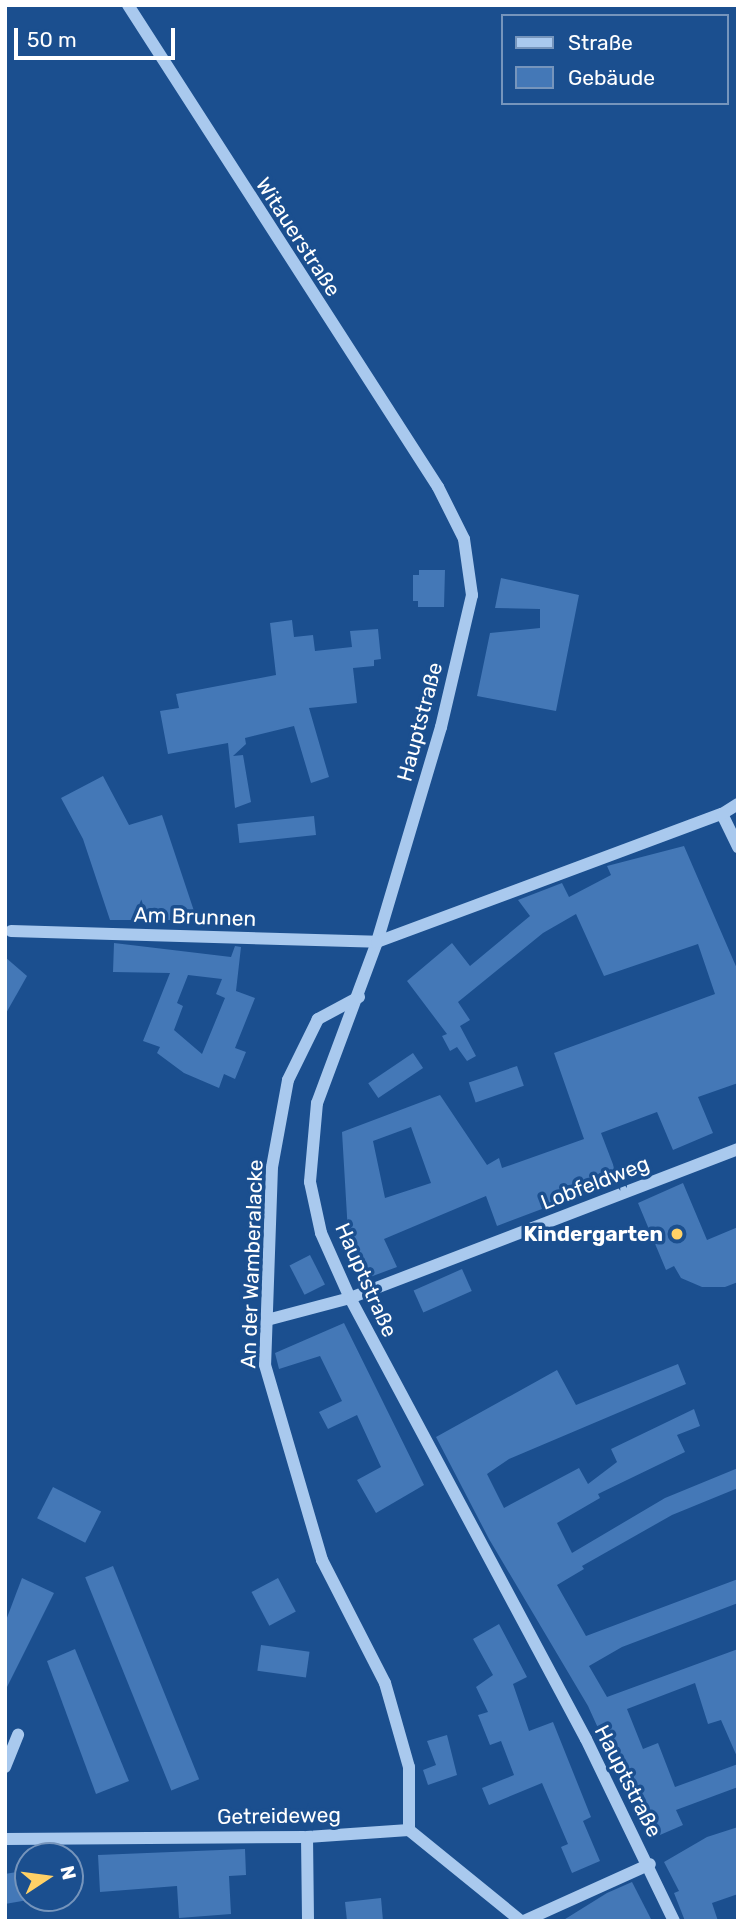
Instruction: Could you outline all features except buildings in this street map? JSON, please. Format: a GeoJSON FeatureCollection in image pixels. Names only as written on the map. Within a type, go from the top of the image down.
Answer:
{"type":"FeatureCollection","features":[{"type":"Feature","properties":{"kind":"street","name":"Witauerstraße"},"geometry":{"type":"LineString","coordinates":[[128,5],[438,487]]}},
{"type":"Feature","properties":{"kind":"street","name":"Hauptstraße"},"geometry":{"type":"LineString","coordinates":[[438,487],[464,539],[472,595],[441,727],[377,942],[359,997],[317,1104],[310,1182],[321,1233],[350,1297],[650,1864],[674,1921]]}},
{"type":"Feature","properties":{"kind":"street"},"geometry":{"type":"LineString","coordinates":[[377,942],[722,814],[738,804]]}},
{"type":"Feature","properties":{"kind":"street"},"geometry":{"type":"LineString","coordinates":[[722,814],[738,846]]}},
{"type":"Feature","properties":{"kind":"street","name":"Am Brunnen"},"geometry":{"type":"LineString","coordinates":[[11,931],[377,942]]}},
{"type":"Feature","properties":{"kind":"street","name":"An der Wamberalacke"},"geometry":{"type":"LineString","coordinates":[[359,997],[318,1019],[288,1080],[272,1167],[265,1365],[272,1400],[305,1514],[322,1560],[385,1683],[410,1767],[410,1830]]}},
{"type":"Feature","properties":{"kind":"street","name":"Lobfeldweg"},"geometry":{"type":"LineString","coordinates":[[267,1320],[350,1297],[738,1149]]}},
{"type":"Feature","properties":{"kind":"street"},"geometry":{"type":"LineString","coordinates":[[5,1767],[18,1735]]}},
{"type":"Feature","properties":{"kind":"street"},"geometry":{"type":"LineString","coordinates":[[410,1830],[522,1921],[650,1864]]}},
{"type":"Feature","properties":{"kind":"street","name":"Getreideweg"},"geometry":{"type":"LineString","coordinates":[[5,1839],[307,1837],[410,1830]]}},
{"type":"Feature","properties":{"kind":"street"},"geometry":{"type":"LineString","coordinates":[[307,1837],[308,1921]]}},
{"type":"Feature","properties":{"kind":"place","name":"Kindergarten"},"geometry":{"type":"Point","coordinates":[677,1234]}}]}
